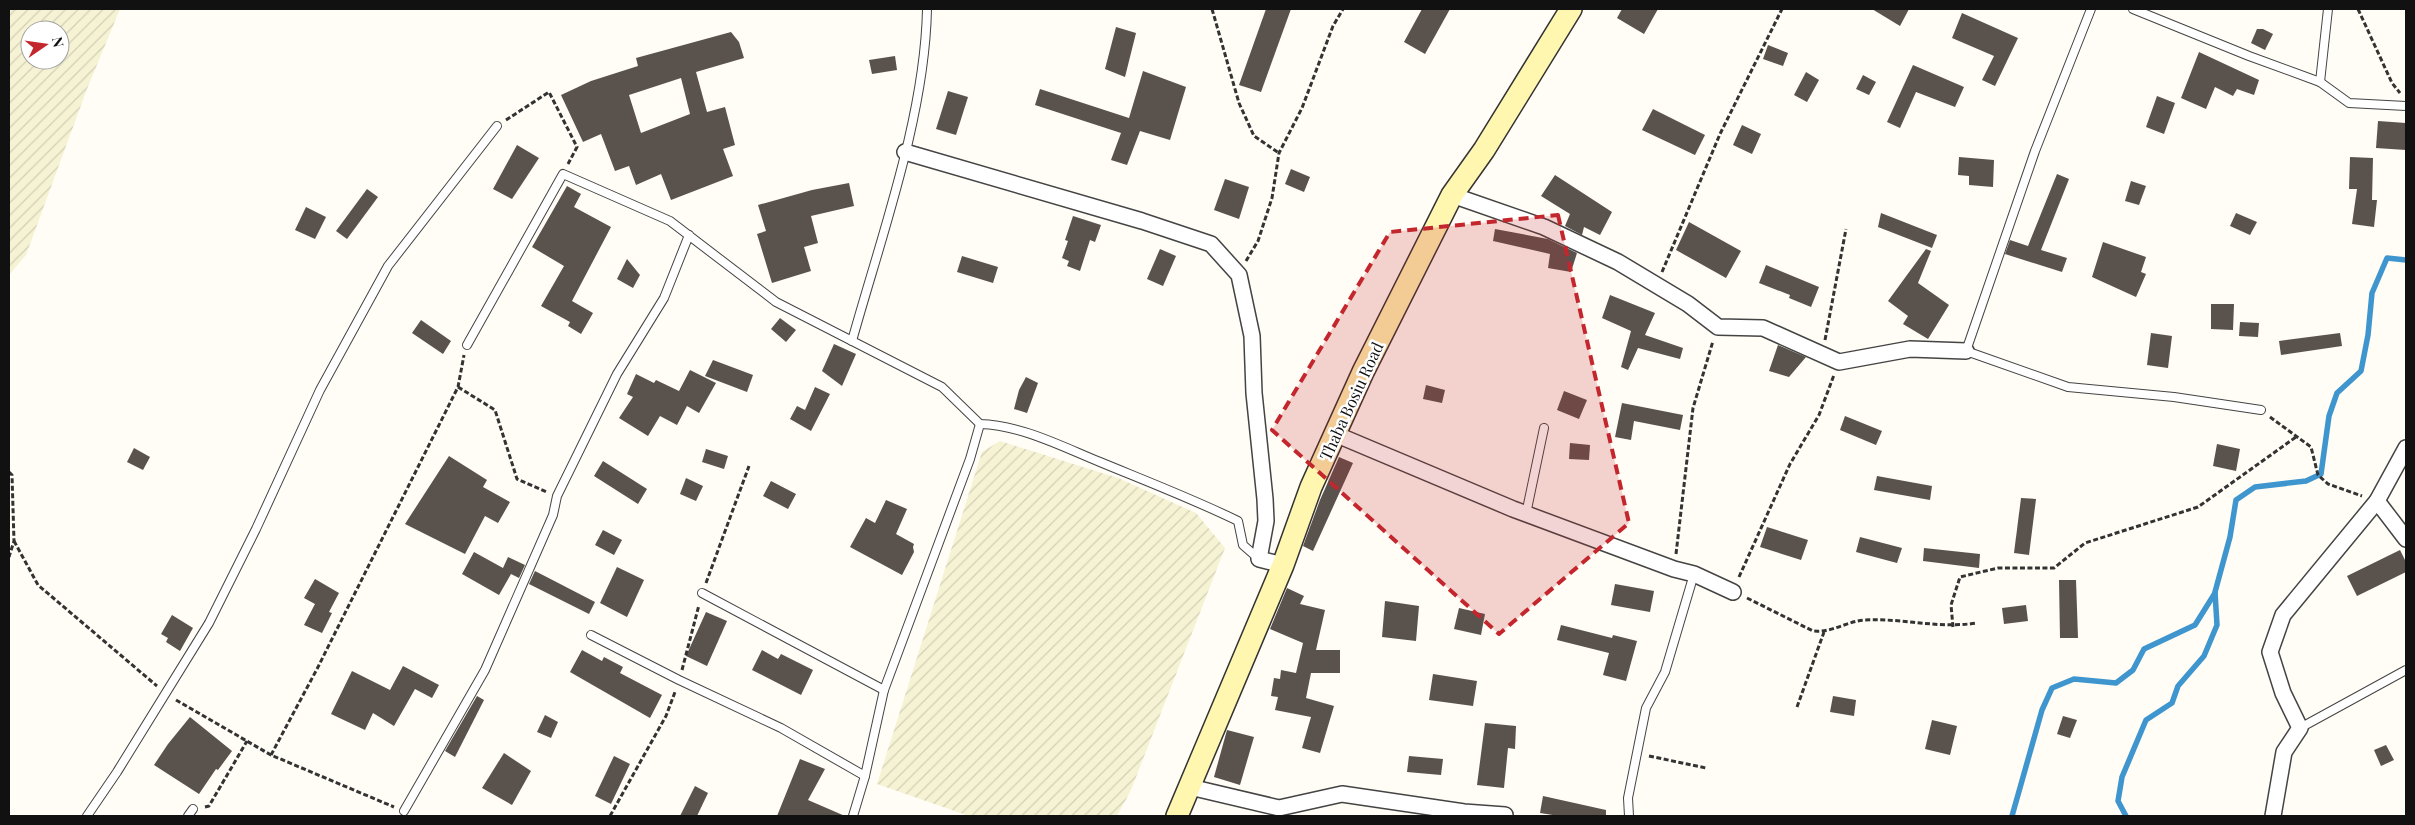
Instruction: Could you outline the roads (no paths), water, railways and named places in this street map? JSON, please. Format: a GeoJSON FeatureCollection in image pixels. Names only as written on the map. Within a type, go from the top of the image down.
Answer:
{"type":"FeatureCollection","features":[{"type":"Feature","properties":{"kind":"street","name":"Thaba Bosiu Road"},"geometry":{"type":"LineString","coordinates":[[1177,816],[1283,565],[1311,487],[1363,372],[1452,195],[1484,150],[1571,9]]}},
{"type":"Feature","properties":{"kind":"street"},"geometry":{"type":"LineString","coordinates":[[905,152],[1142,221],[1211,244],[1239,275],[1252,336],[1254,393],[1266,521],[1259,559],[1283,565]]}},
{"type":"Feature","properties":{"kind":"street"},"geometry":{"type":"LineString","coordinates":[[1452,195],[1544,227],[1610,258],[1657,284],[1688,304],[1718,327],[1763,328],[1839,362],[1910,348],[1966,351]]}},
{"type":"Feature","properties":{"kind":"street"},"geometry":{"type":"LineString","coordinates":[[1335,434],[1526,514],[1674,569],[1694,574],[1733,592]]}},
{"type":"Feature","properties":{"kind":"street"},"geometry":{"type":"LineString","coordinates":[[2273,816],[2284,752],[2300,728],[2283,693],[2270,652],[2283,615],[2377,500],[2406,448]]}},
{"type":"Feature","properties":{"kind":"street"},"geometry":{"type":"LineString","coordinates":[[2377,500],[2406,539]]}},
{"type":"Feature","properties":{"kind":"street"},"geometry":{"type":"LineString","coordinates":[[1190,787],[1278,808],[1342,794],[1464,812],[1506,815]]}},
{"type":"Feature","properties":{"kind":"lane"},"geometry":{"type":"LineString","coordinates":[[852,341],[905,152],[925,55],[927,9]]}},
{"type":"Feature","properties":{"kind":"lane"},"geometry":{"type":"LineString","coordinates":[[2091,9],[2035,151],[1966,351],[2068,387],[2174,397],[2261,410]]}},
{"type":"Feature","properties":{"kind":"lane"},"geometry":{"type":"LineString","coordinates":[[2133,9],[2249,56],[2320,82],[2349,103],[2406,106]]}},
{"type":"Feature","properties":{"kind":"lane"},"geometry":{"type":"LineString","coordinates":[[2320,82],[2328,9]]}},
{"type":"Feature","properties":{"kind":"lane"},"geometry":{"type":"LineString","coordinates":[[87,816],[166,694],[209,623],[320,390],[388,266],[497,126]]}},
{"type":"Feature","properties":{"kind":"lane"},"geometry":{"type":"LineString","coordinates":[[466,345],[562,174],[670,221],[776,302],[942,387],[980,424],[997,425],[1054,443],[1205,505],[1238,521],[1243,544],[1259,559]]}},
{"type":"Feature","properties":{"kind":"lane"},"geometry":{"type":"LineString","coordinates":[[404,811],[486,670],[552,515],[557,496],[617,374],[638,337],[664,298],[689,235]]}},
{"type":"Feature","properties":{"kind":"lane"},"geometry":{"type":"LineString","coordinates":[[853,816],[865,776],[884,690],[970,460],[980,424]]}},
{"type":"Feature","properties":{"kind":"lane"},"geometry":{"type":"LineString","coordinates":[[1526,514],[1544,428]]}},
{"type":"Feature","properties":{"kind":"lane"},"geometry":{"type":"LineString","coordinates":[[1629,816],[1628,798],[1646,708],[1665,672],[1694,574]]}},
{"type":"Feature","properties":{"kind":"lane"},"geometry":{"type":"LineString","coordinates":[[702,593],[884,690]]}},
{"type":"Feature","properties":{"kind":"lane"},"geometry":{"type":"LineString","coordinates":[[590,635],[781,728],[865,776]]}},
{"type":"Feature","properties":{"kind":"lane"},"geometry":{"type":"LineString","coordinates":[[2300,728],[2406,670]]}},
{"type":"Feature","properties":{"kind":"waterway"},"geometry":{"type":"LineString","coordinates":[[2126,816],[2118,801],[2122,777],[2146,720],[2172,703],[2178,686],[2204,656],[2217,625],[2215,592],[2230,537],[2236,500],[2255,487],[2306,481],[2321,474],[2329,416],[2337,393],[2361,371],[2368,335],[2372,293],[2387,258],[2406,260]]}},
{"type":"Feature","properties":{"kind":"waterway"},"geometry":{"type":"LineString","coordinates":[[2012,816],[2042,710],[2052,688],[2074,679],[2116,683],[2133,670],[2144,649],[2195,625],[2215,593]]}}]}
